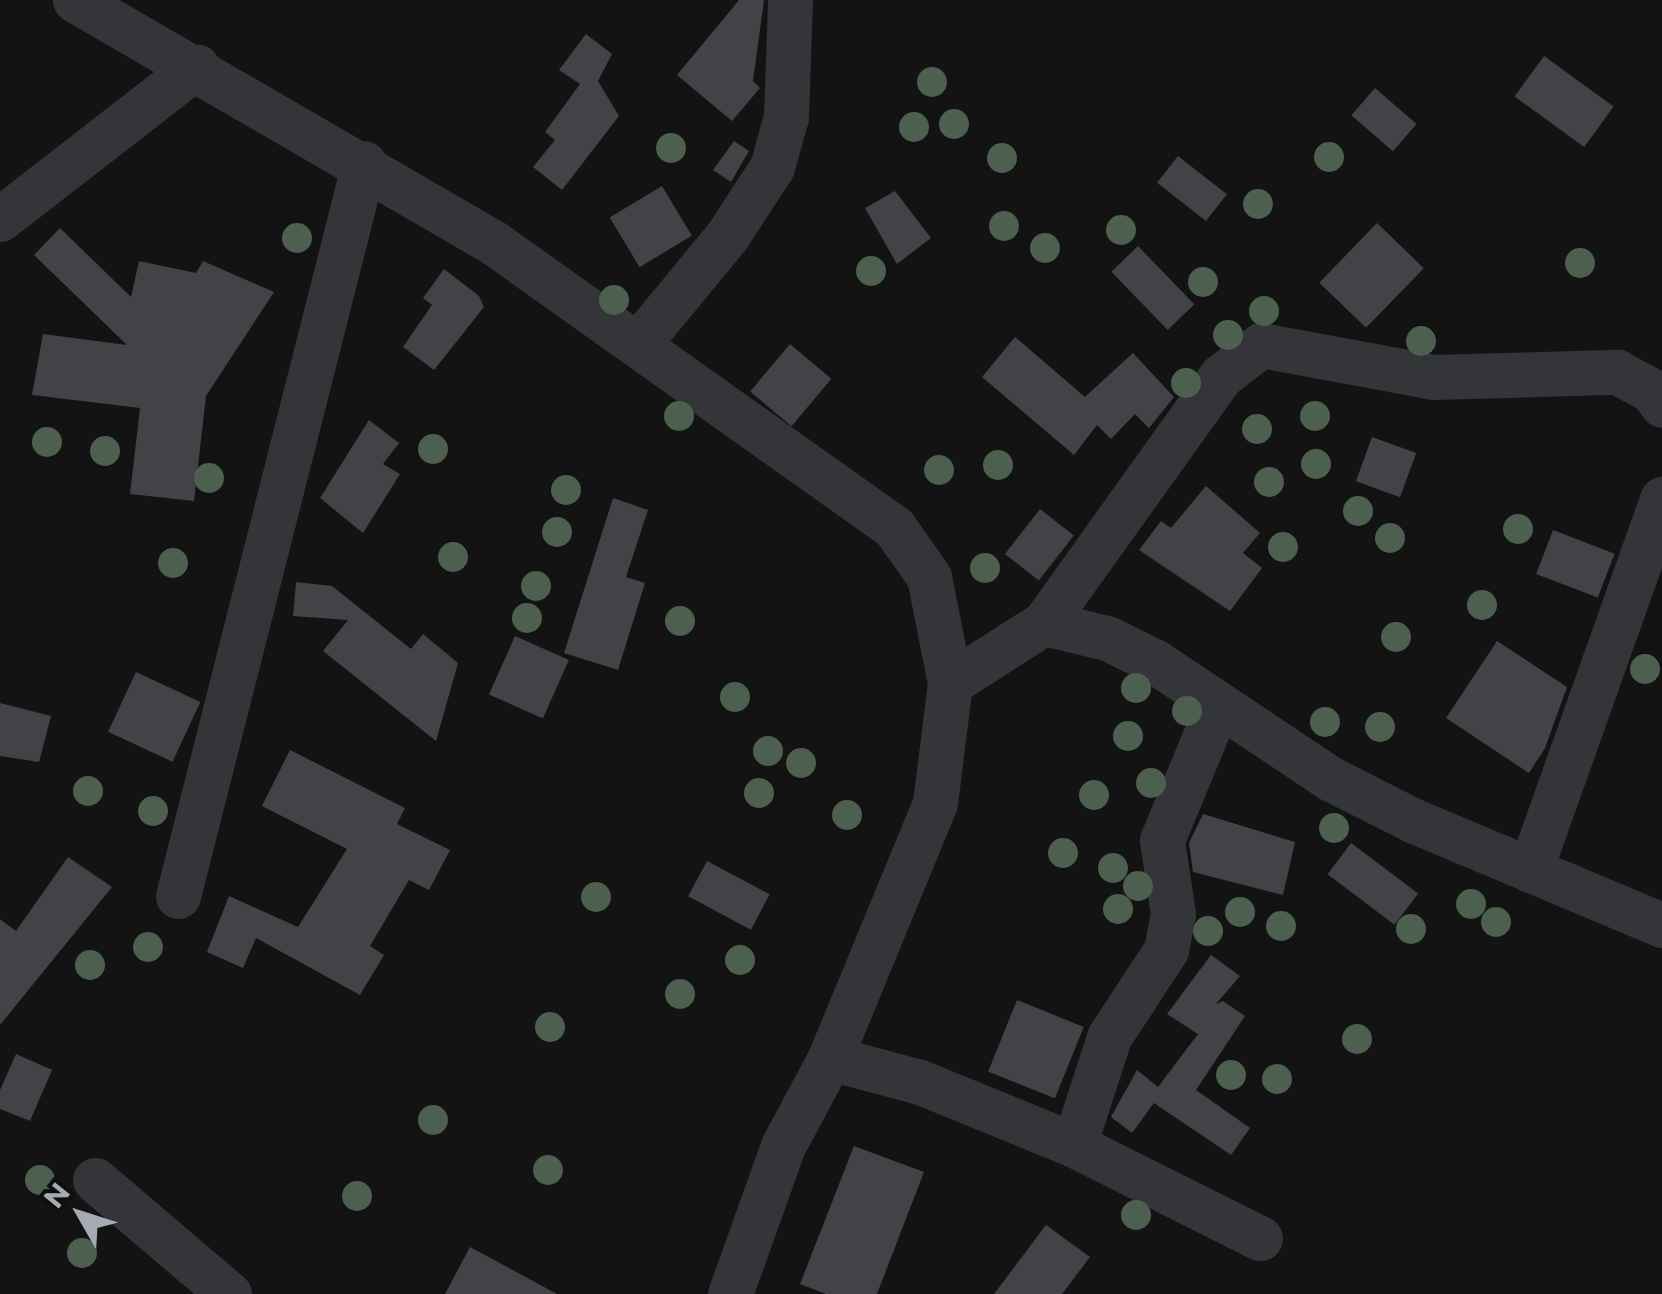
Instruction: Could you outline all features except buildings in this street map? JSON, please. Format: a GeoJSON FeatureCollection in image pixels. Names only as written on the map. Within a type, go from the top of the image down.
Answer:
{"type":"FeatureCollection","features":[{"type":"Feature","properties":{"kind":"street"},"geometry":{"type":"LineString","coordinates":[[75,0],[197,66],[494,243],[894,527],[929,578],[950,683],[935,803],[830,1058],[783,1146],[730,1294]]}},
{"type":"Feature","properties":{"kind":"street"},"geometry":{"type":"LineString","coordinates":[[638,344],[727,236],[772,167],[786,117],[790,0]]}},
{"type":"Feature","properties":{"kind":"street"},"geometry":{"type":"LineString","coordinates":[[0,219],[197,66]]}},
{"type":"Feature","properties":{"kind":"street"},"geometry":{"type":"LineString","coordinates":[[178,896],[364,163]]}},
{"type":"Feature","properties":{"kind":"street"},"geometry":{"type":"LineString","coordinates":[[950,683],[1044,623],[1221,376],[1261,345],[1433,378],[1617,372],[1652,391],[1662,405]]}},
{"type":"Feature","properties":{"kind":"street"},"geometry":{"type":"LineString","coordinates":[[1530,870],[1662,499]]}},
{"type":"Feature","properties":{"kind":"street"},"geometry":{"type":"LineString","coordinates":[[1044,623],[1107,638],[1154,661],[1217,707],[1331,779],[1662,925]]}},
{"type":"Feature","properties":{"kind":"street"},"geometry":{"type":"LineString","coordinates":[[1074,1145],[1109,1037],[1166,950],[1173,914],[1162,840],[1217,707]]}},
{"type":"Feature","properties":{"kind":"street"},"geometry":{"type":"LineString","coordinates":[[830,1058],[920,1082],[1074,1145],[1260,1238]]}},
{"type":"Feature","properties":{"kind":"street"},"geometry":{"type":"LineString","coordinates":[[95,1180],[229,1294]]}}]}
